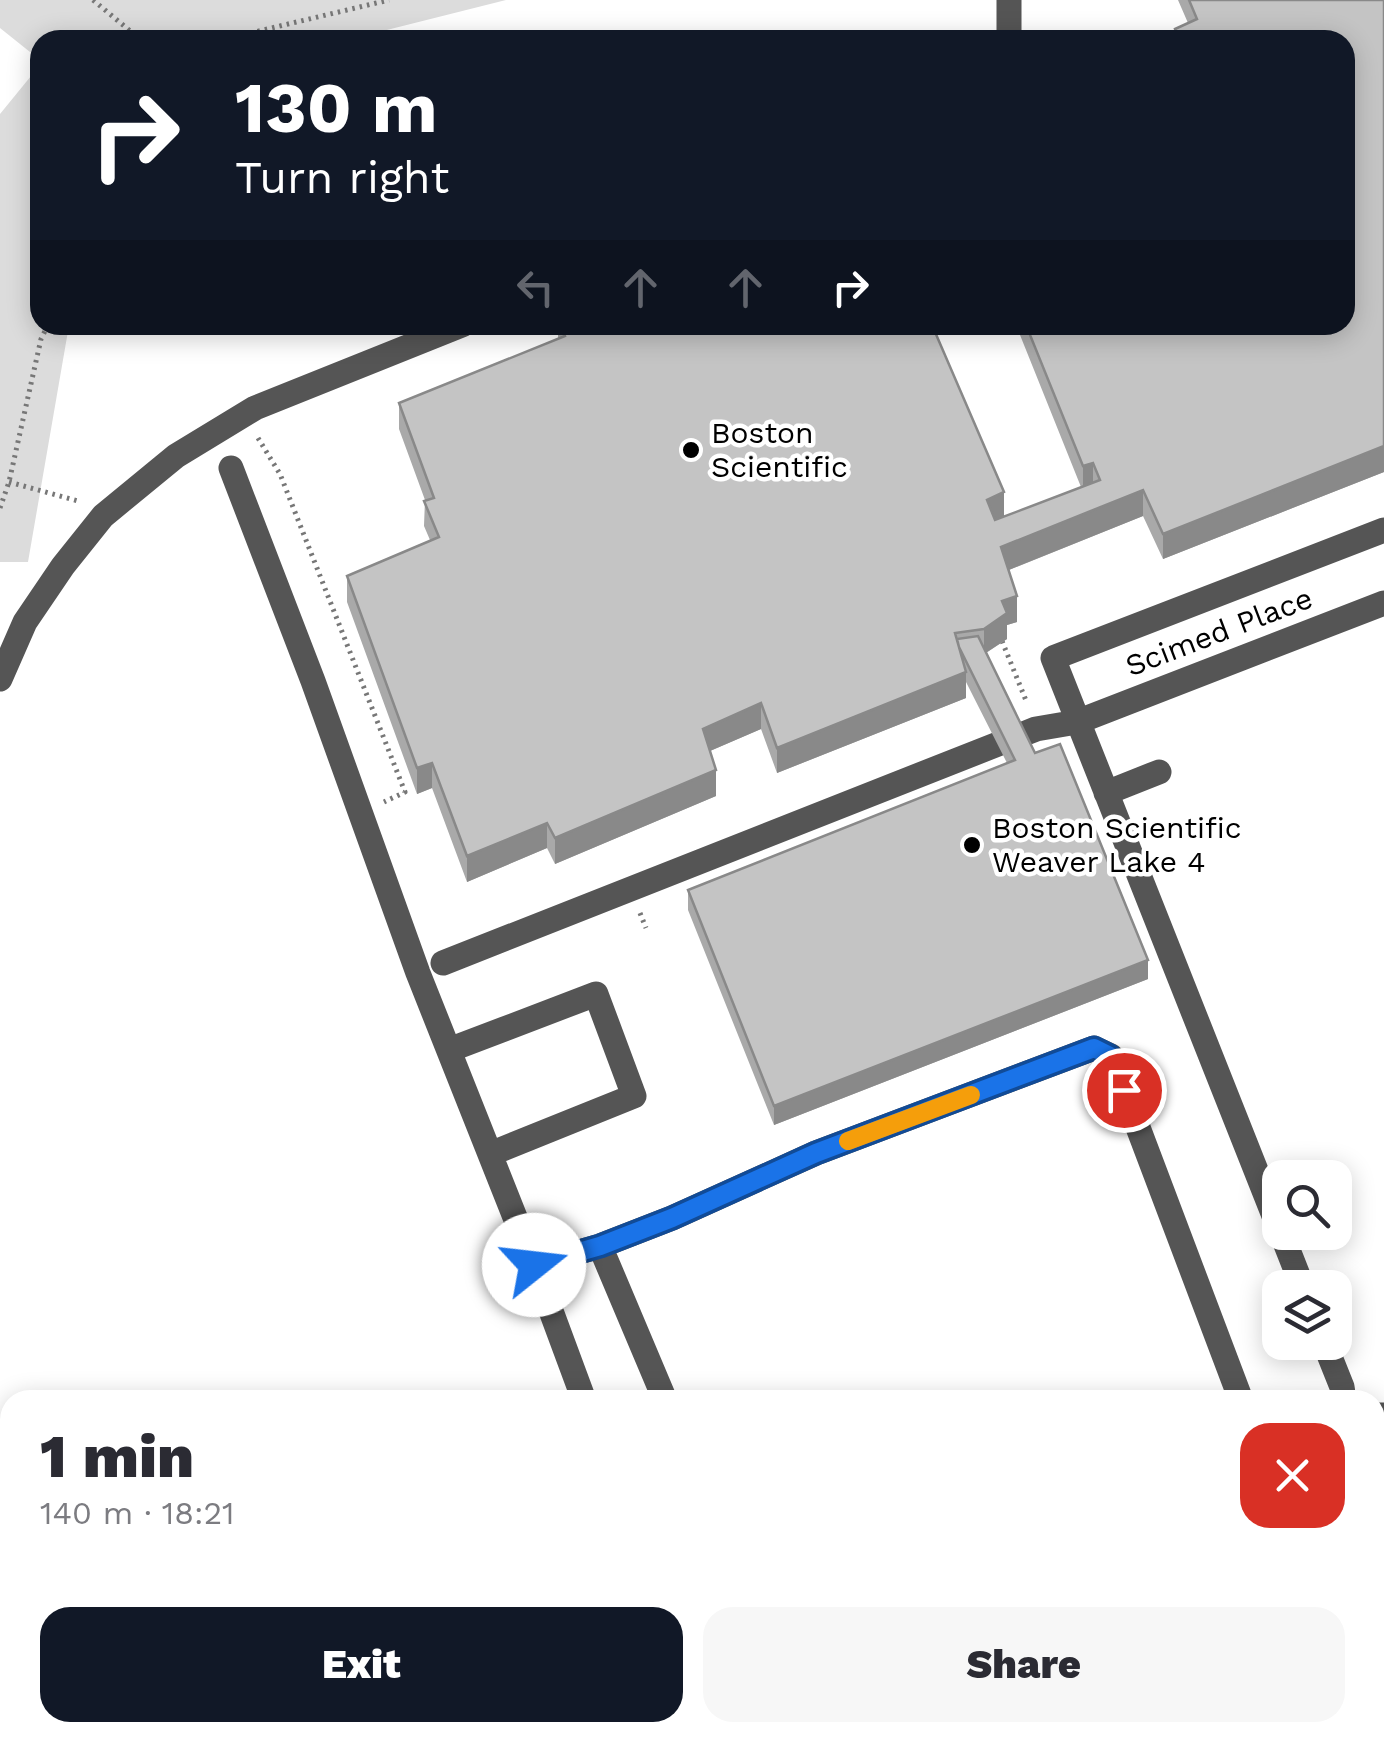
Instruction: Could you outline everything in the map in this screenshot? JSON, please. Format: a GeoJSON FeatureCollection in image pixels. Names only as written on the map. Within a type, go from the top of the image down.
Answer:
{"type":"FeatureCollection","features":[{"type":"Feature","properties":{"kind":"street"},"geometry":{"type":"LineString","coordinates":[[1009,30],[1010,0]]}},
{"type":"Feature","properties":{"kind":"street"},"geometry":{"type":"LineString","coordinates":[[0,679],[25,622],[103,516],[176,456],[256,408],[437,335]]}},
{"type":"Feature","properties":{"kind":"street"},"geometry":{"type":"LineString","coordinates":[[230,468],[313,682],[418,973],[580,1390]]}},
{"type":"Feature","properties":{"kind":"street"},"geometry":{"type":"LineString","coordinates":[[1262,1187],[1053,658],[1384,530]]}},
{"type":"Feature","properties":{"kind":"street","name":"Scimed Place"},"geometry":{"type":"LineString","coordinates":[[443,963],[1036,729],[1076,722],[1384,603]]}},
{"type":"Feature","properties":{"kind":"street"},"geometry":{"type":"LineString","coordinates":[[1106,793],[1160,772]]}},
{"type":"Feature","properties":{"kind":"street"},"geometry":{"type":"LineString","coordinates":[[448,1050],[596,994],[634,1096],[490,1154]]}},
{"type":"Feature","properties":{"kind":"street"},"geometry":{"type":"LineString","coordinates":[[534,1265],[600,1246],[816,1153],[1094,1048],[1110,1056],[1237,1390]]}},
{"type":"Feature","properties":{"kind":"street"},"geometry":{"type":"LineString","coordinates":[[600,1246],[661,1390]]}},
{"type":"Feature","properties":{"kind":"street"},"geometry":{"type":"LineString","coordinates":[[1331,1360],[1342,1390]]}},
{"type":"Feature","properties":{"kind":"path"},"geometry":{"type":"LineString","coordinates":[[94,0],[128,30]]}},
{"type":"Feature","properties":{"kind":"path"},"geometry":{"type":"LineString","coordinates":[[263,30],[389,0]]}},
{"type":"Feature","properties":{"kind":"path"},"geometry":{"type":"LineString","coordinates":[[0,508],[43,335]]}},
{"type":"Feature","properties":{"kind":"path"},"geometry":{"type":"LineString","coordinates":[[254,430],[280,474],[405,792],[383,800],[390,819]]}},
{"type":"Feature","properties":{"kind":"path"},"geometry":{"type":"LineString","coordinates":[[9,482],[82,502],[103,516]]}},
{"type":"Feature","properties":{"kind":"path"},"geometry":{"type":"LineString","coordinates":[[1002,641],[1026,702]]}},
{"type":"Feature","properties":{"kind":"shaded area"},"geometry":{"type":"Polygon","coordinates":[[[0,0],[506,0],[387,30],[30,30],[30,52],[0,28],[0,0]]]}},
{"type":"Feature","properties":{"kind":"shaded area"},"geometry":{"type":"Polygon","coordinates":[[[30,77],[30,335],[67,335],[28,562],[0,562],[0,114],[30,77]]]}},
{"type":"Feature","properties":{"kind":"building","name":"Boston Scientific"},"geometry":{"type":"Polygon","coordinates":[[[1189,0],[1384,0],[1384,446],[1163,534],[1143,490],[1001,547],[1017,596],[1002,601],[1007,613],[984,629],[955,633],[966,672],[777,748],[761,703],[703,729],[716,770],[555,838],[547,823],[467,856],[432,763],[417,768],[347,576],[439,537],[424,501],[434,498],[399,403],[565,335],[936,335],[1004,492],[987,500],[995,520],[1100,480],[1093,463],[1083,466],[1030,335],[1355,335],[1355,30],[1175,30],[1197,19],[1189,0]]]}},
{"type":"Feature","properties":{"kind":"building","name":"Boston Scientific Weaver Lake 4"},"geometry":{"type":"Polygon","coordinates":[[[978,636],[1035,753],[1060,744],[1148,960],[774,1106],[688,890],[1015,760],[959,647],[957,639],[978,636]]]}},
{"type":"Feature","properties":{"kind":"slow traffic"},"geometry":{"type":"LineString","coordinates":[[848,1141],[971,1095]]}},
{"type":"Feature","properties":{"kind":"place","name":"Boston Scientific"},"geometry":{"type":"Point","coordinates":[691,450]}},
{"type":"Feature","properties":{"kind":"place","name":"Boston Scientific Weaver Lake 4"},"geometry":{"type":"Point","coordinates":[972,845]}},
{"type":"Feature","properties":{"kind":"route"},"geometry":{"type":"LineString","coordinates":[[534,1265],[600,1246],[816,1153],[1094,1048],[1110,1056],[1124,1090]]}}]}
